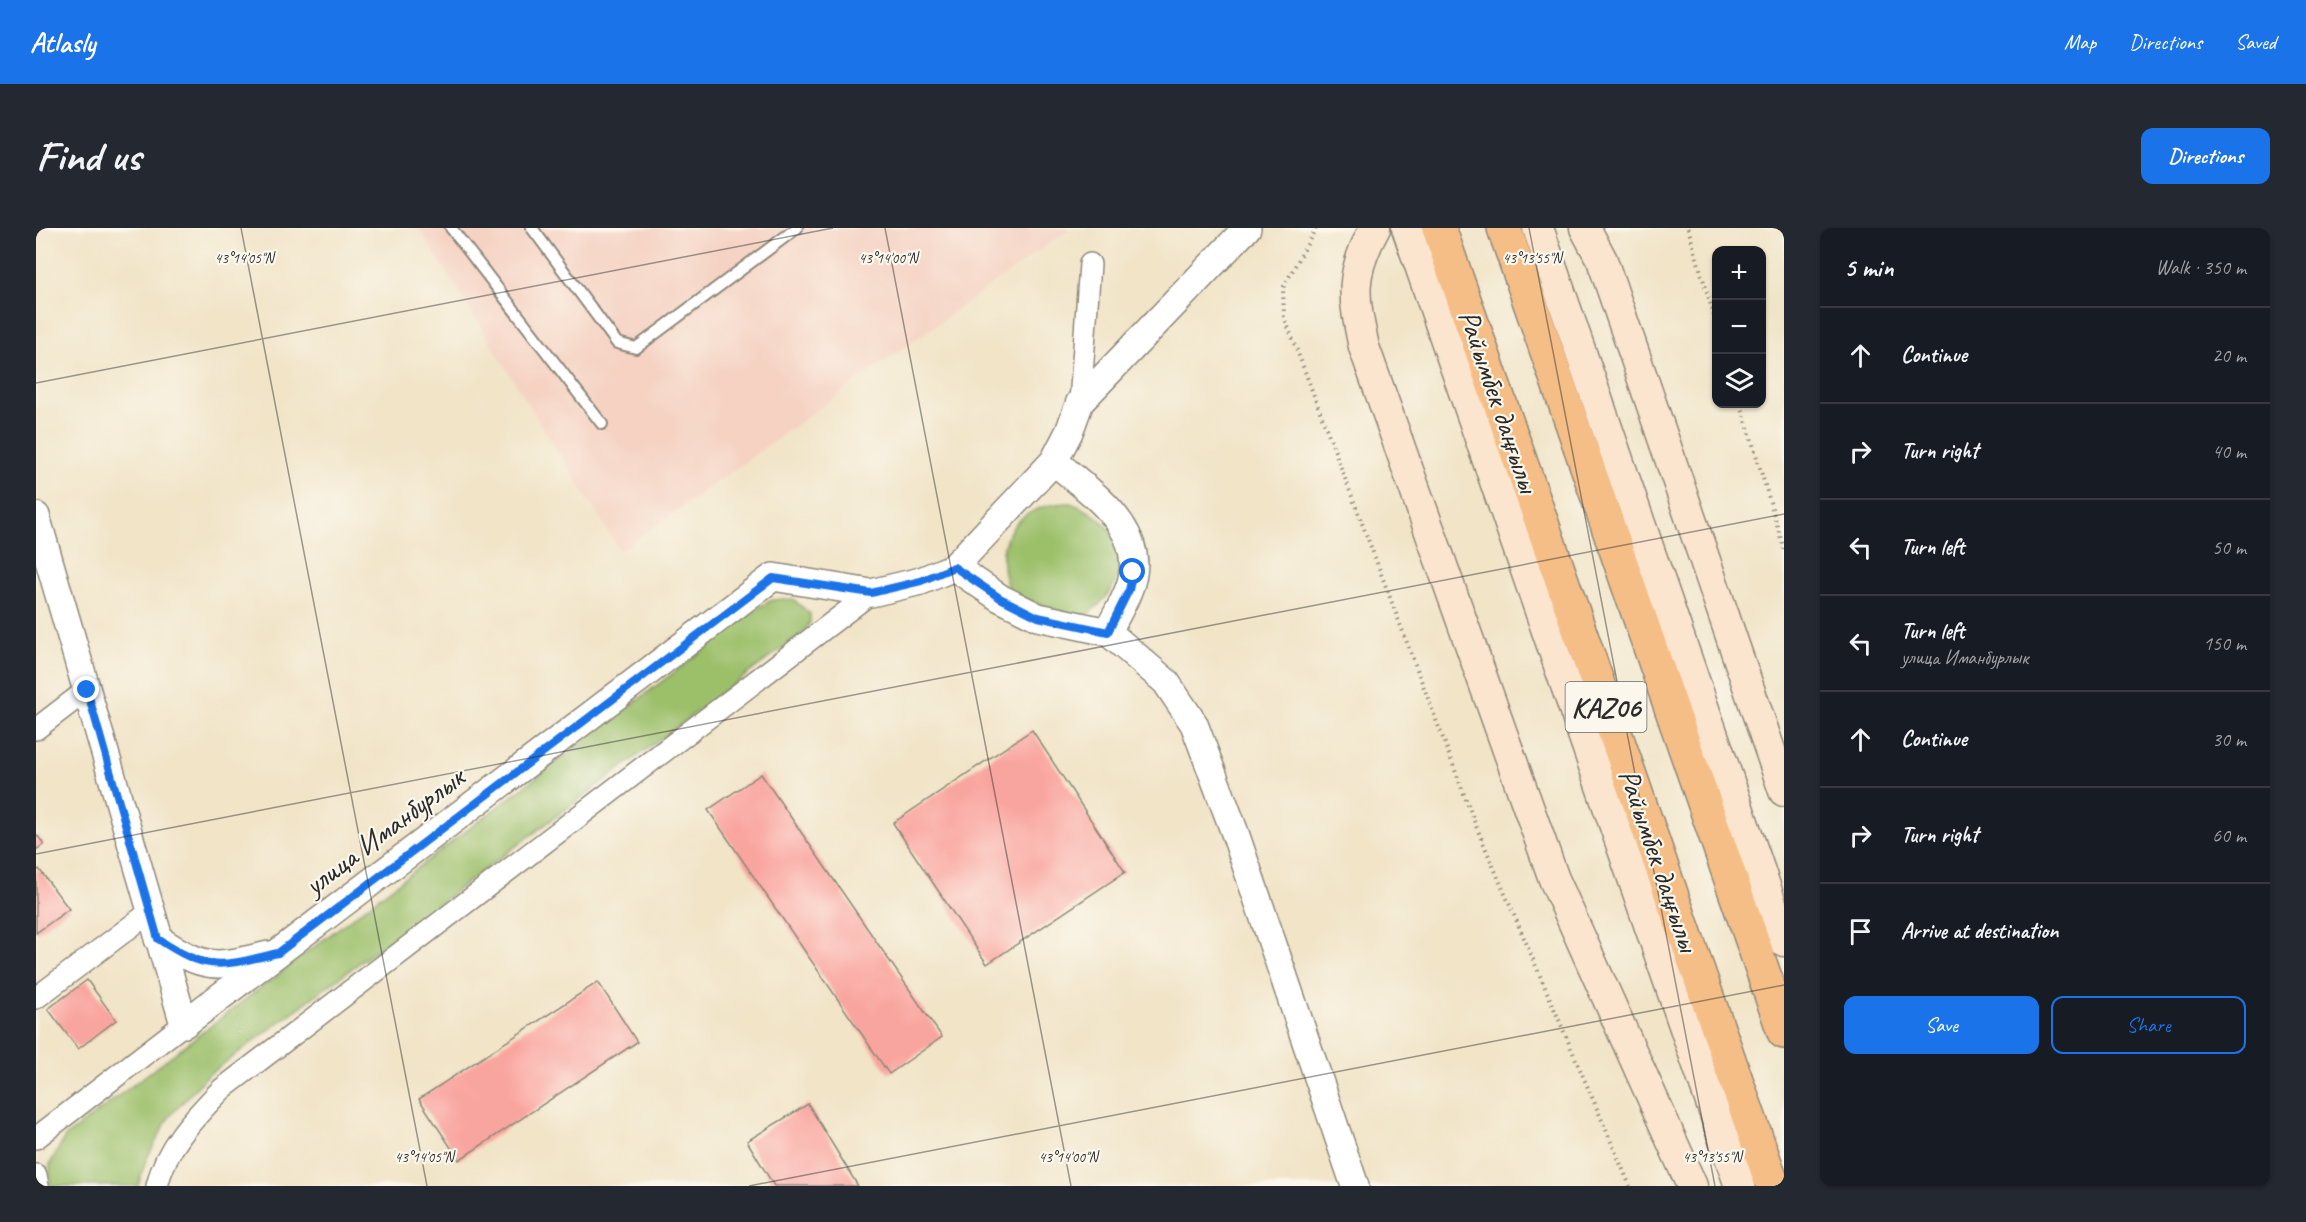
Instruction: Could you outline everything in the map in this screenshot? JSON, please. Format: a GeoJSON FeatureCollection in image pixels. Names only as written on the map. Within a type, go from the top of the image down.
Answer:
{"type":"FeatureCollection","features":[{"type":"Feature","properties":{"kind":"highway","name":"Райымбек даңғылы"},"geometry":{"type":"LineString","coordinates":[[1439,228],[1773,1186]]}},
{"type":"Feature","properties":{"kind":"highway","name":"Райымбек даңғылы"},"geometry":{"type":"LineString","coordinates":[[1504,228],[1784,1032]]}},
{"type":"Feature","properties":{"kind":"main road"},"geometry":{"type":"LineString","coordinates":[[1375,228],[1362,252],[1354,297],[1364,346],[1554,879],[1692,1186]]}},
{"type":"Feature","properties":{"kind":"main road"},"geometry":{"type":"LineString","coordinates":[[1407,228],[1740,1186]]}},
{"type":"Feature","properties":{"kind":"main road"},"geometry":{"type":"LineString","coordinates":[[1538,228],[1784,941]]}},
{"type":"Feature","properties":{"kind":"main road"},"geometry":{"type":"LineString","coordinates":[[1585,228],[1602,260],[1784,791]]}},
{"type":"Feature","properties":{"kind":"street"},"geometry":{"type":"LineString","coordinates":[[1080,402],[1247,228]]}},
{"type":"Feature","properties":{"kind":"street"},"geometry":{"type":"LineString","coordinates":[[157,1186],[161,1168],[184,1128],[222,1089],[871,593],[921,581],[954,567],[1054,461],[1069,432],[1080,402],[1090,264]]}},
{"type":"Feature","properties":{"kind":"street"},"geometry":{"type":"LineString","coordinates":[[1054,461],[1117,517],[1127,533],[1134,557],[1133,572],[1129,590],[1108,632]]}},
{"type":"Feature","properties":{"kind":"street"},"geometry":{"type":"LineString","coordinates":[[36,516],[184,1024]]}},
{"type":"Feature","properties":{"kind":"street"},"geometry":{"type":"LineString","coordinates":[[954,567],[1000,598],[1038,617],[1108,632],[1166,682],[1194,724],[1235,833],[1355,1186]]}},
{"type":"Feature","properties":{"kind":"street","name":"улица Иманбурлык"},"geometry":{"type":"LineString","coordinates":[[36,1138],[773,578],[871,593]]}},
{"type":"Feature","properties":{"kind":"street"},"geometry":{"type":"LineString","coordinates":[[36,729],[87,690]]}},
{"type":"Feature","properties":{"kind":"street"},"geometry":{"type":"LineString","coordinates":[[36,998],[150,912]]}},
{"type":"Feature","properties":{"kind":"street"},"geometry":{"type":"LineString","coordinates":[[158,939],[186,957],[206,965],[230,964],[278,953]]}},
{"type":"Feature","properties":{"kind":"street"},"geometry":{"type":"LineString","coordinates":[[36,1175],[38,1186]]}},
{"type":"Feature","properties":{"kind":"lane"},"geometry":{"type":"LineString","coordinates":[[452,228],[602,424]]}},
{"type":"Feature","properties":{"kind":"lane"},"geometry":{"type":"LineString","coordinates":[[532,228],[617,343],[636,348],[797,228]]}},
{"type":"Feature","properties":{"kind":"path"},"geometry":{"type":"LineString","coordinates":[[1316,228],[1283,288],[1284,316],[1476,826],[1630,1186]]}},
{"type":"Feature","properties":{"kind":"path"},"geometry":{"type":"LineString","coordinates":[[1688,228],[1712,309]]}},
{"type":"Feature","properties":{"kind":"path"},"geometry":{"type":"LineString","coordinates":[[1742,408],[1784,549]]}},
{"type":"Feature","properties":{"kind":"shaded area"},"geometry":{"type":"Polygon","coordinates":[[[419,228],[1071,228],[620,551],[419,228]]]}},
{"type":"Feature","properties":{"kind":"green space"},"geometry":{"type":"Polygon","coordinates":[[[1070,503],[1090,512],[1105,525],[1115,540],[1119,556],[1118,573],[1111,590],[1098,605],[1080,618],[1011,595],[1003,559],[1005,544],[1011,530],[1021,519],[1050,505],[1070,503]]]}},
{"type":"Feature","properties":{"kind":"green space"},"geometry":{"type":"Polygon","coordinates":[[[772,600],[794,600],[810,614],[810,622],[804,632],[207,1076],[169,1117],[146,1160],[138,1186],[50,1186],[50,1164],[65,1137],[761,606],[772,600]]]}},
{"type":"Feature","properties":{"kind":"building"},"geometry":{"type":"Polygon","coordinates":[[[1032,730],[1125,872],[987,964],[893,823],[1032,730]]]}},
{"type":"Feature","properties":{"kind":"building"},"geometry":{"type":"Polygon","coordinates":[[[761,774],[942,1037],[889,1074],[708,810],[761,774]]]}},
{"type":"Feature","properties":{"kind":"building"},"geometry":{"type":"Polygon","coordinates":[[[36,834],[44,844],[36,850],[36,834]]]}},
{"type":"Feature","properties":{"kind":"building"},"geometry":{"type":"Polygon","coordinates":[[[39,869],[69,909],[36,933],[36,871],[39,869]]]}},
{"type":"Feature","properties":{"kind":"building"},"geometry":{"type":"Polygon","coordinates":[[[87,980],[116,1020],[78,1049],[48,1009],[87,980]]]}},
{"type":"Feature","properties":{"kind":"building"},"geometry":{"type":"Polygon","coordinates":[[[598,982],[637,1042],[459,1160],[419,1099],[598,982]]]}},
{"type":"Feature","properties":{"kind":"building"},"geometry":{"type":"Polygon","coordinates":[[[808,1104],[858,1186],[774,1186],[747,1141],[808,1104]]]}},
{"type":"Feature","properties":{"kind":"route"},"geometry":{"type":"LineString","coordinates":[[87,690],[158,939],[186,957],[206,965],[230,964],[278,953],[773,578],[871,593],[921,581],[954,567],[1000,598],[1038,617],[1108,632],[1129,590],[1133,572]]}}]}
